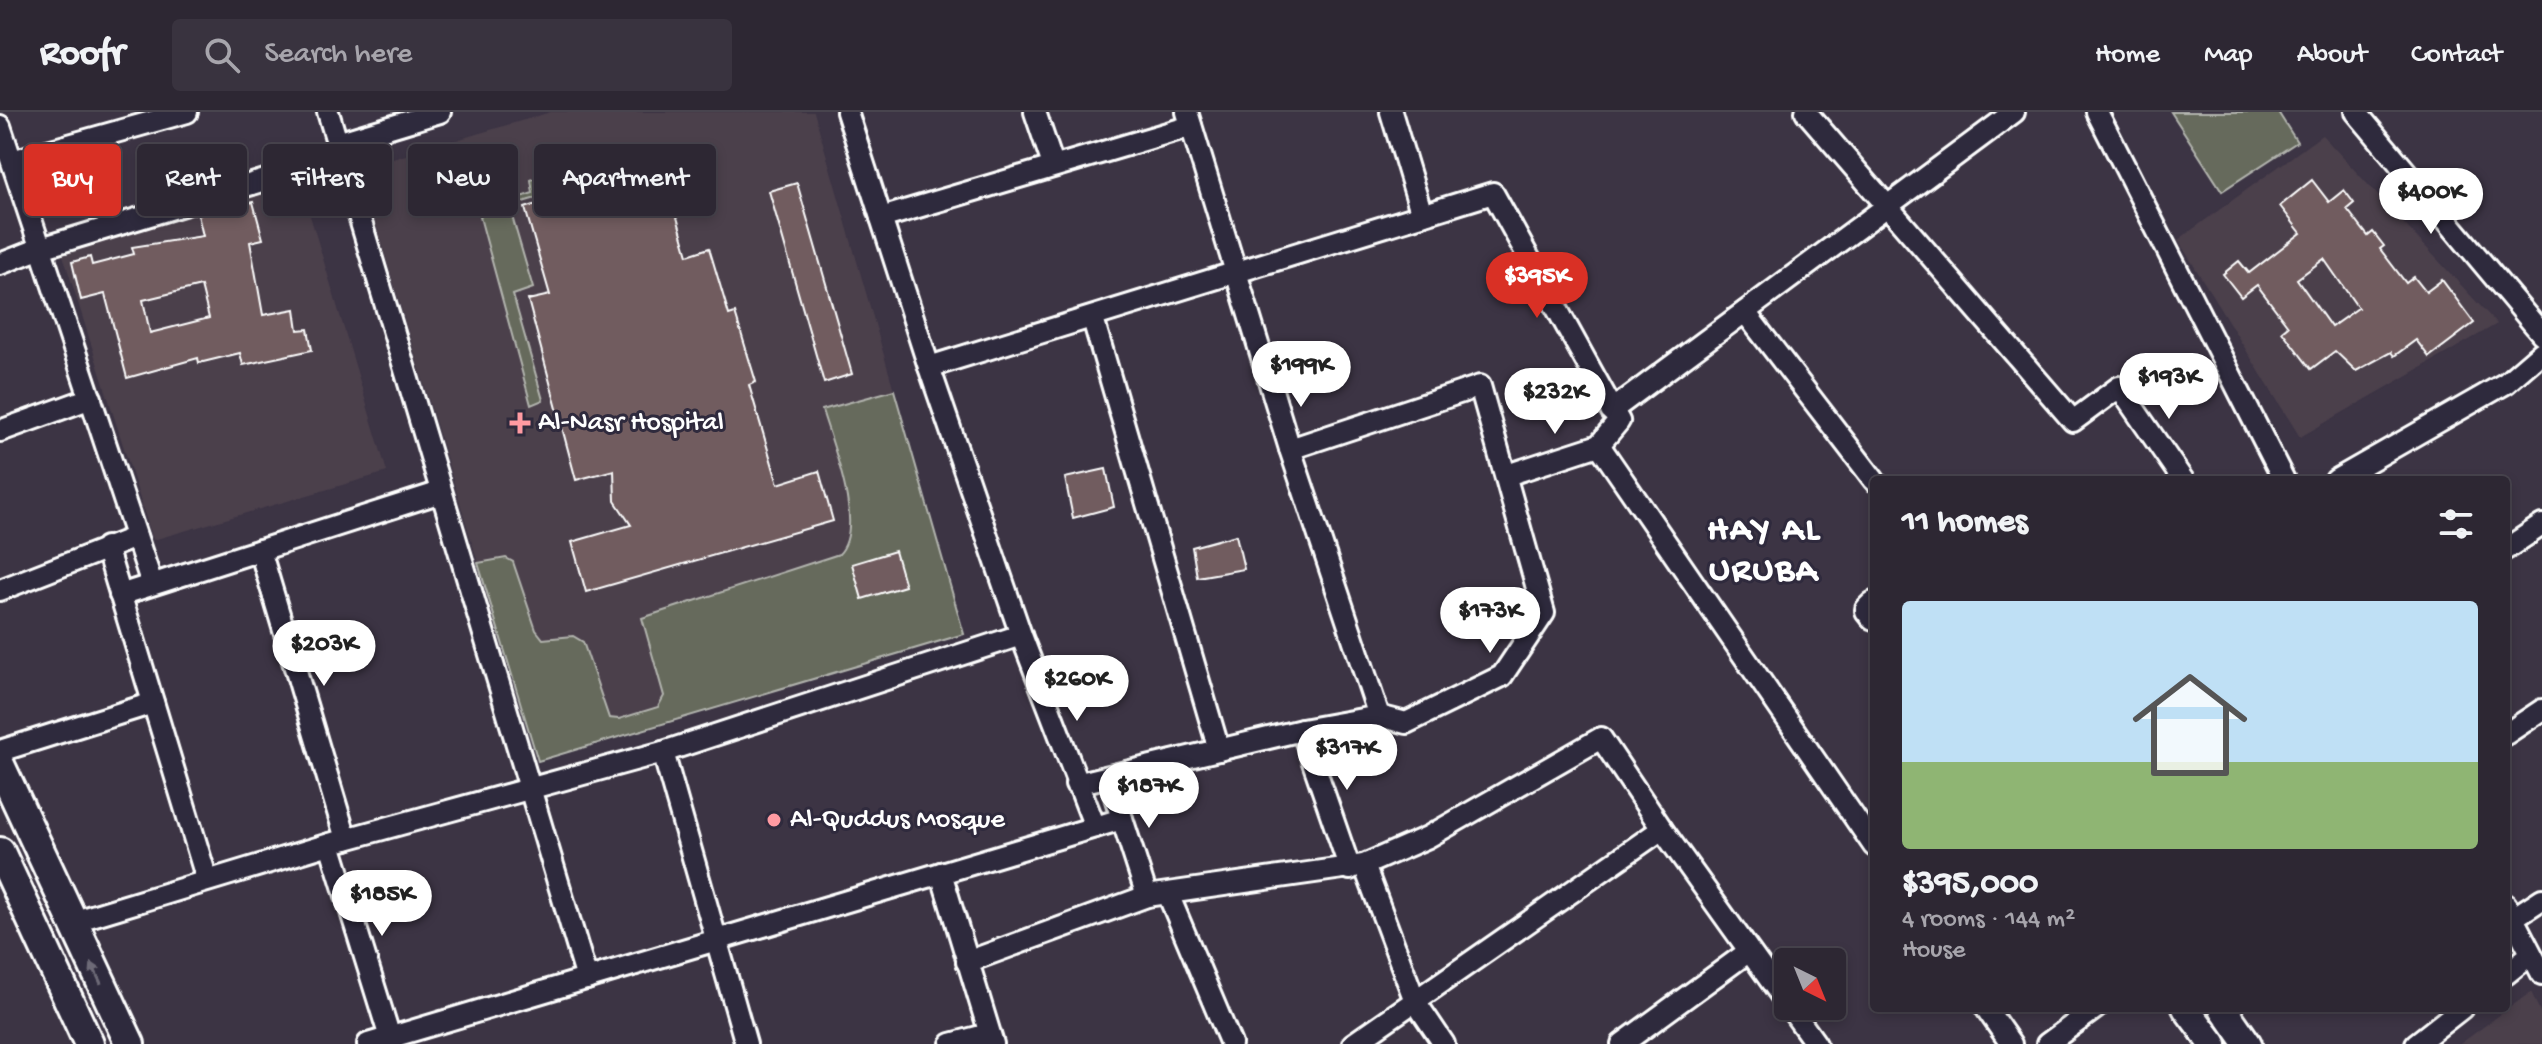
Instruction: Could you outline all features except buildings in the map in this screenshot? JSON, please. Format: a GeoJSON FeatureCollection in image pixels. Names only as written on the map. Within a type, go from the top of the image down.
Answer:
{"type":"FeatureCollection","features":[{"type":"Feature","properties":{"kind":"main road"},"geometry":{"type":"LineString","coordinates":[[0,765],[130,1044]]}},
{"type":"Feature","properties":{"kind":"main road"},"geometry":{"type":"LineString","coordinates":[[0,852],[89,1044]]}},
{"type":"Feature","properties":{"kind":"street"},"geometry":{"type":"LineString","coordinates":[[12,161],[144,118],[187,112]]}},
{"type":"Feature","properties":{"kind":"street"},"geometry":{"type":"LineString","coordinates":[[328,112],[337,144]]}},
{"type":"Feature","properties":{"kind":"street"},"geometry":{"type":"LineString","coordinates":[[355,144],[440,112]]}},
{"type":"Feature","properties":{"kind":"street"},"geometry":{"type":"LineString","coordinates":[[847,112],[929,367],[1021,635],[1095,827]]}},
{"type":"Feature","properties":{"kind":"street"},"geometry":{"type":"LineString","coordinates":[[1035,112],[1053,165]]}},
{"type":"Feature","properties":{"kind":"street"},"geometry":{"type":"LineString","coordinates":[[1391,112],[1422,215]]}},
{"type":"Feature","properties":{"kind":"street"},"geometry":{"type":"LineString","coordinates":[[1806,112],[2073,421],[2119,387],[2180,476]]}},
{"type":"Feature","properties":{"kind":"street"},"geometry":{"type":"LineString","coordinates":[[1611,411],[1887,206],[1988,120],[2014,112]]}},
{"type":"Feature","properties":{"kind":"street"},"geometry":{"type":"LineString","coordinates":[[2097,112],[2282,476]]}},
{"type":"Feature","properties":{"kind":"street"},"geometry":{"type":"LineString","coordinates":[[2356,112],[2542,334]]}},
{"type":"Feature","properties":{"kind":"street"},"geometry":{"type":"LineString","coordinates":[[881,218],[1189,119],[1290,449],[1379,716]]}},
{"type":"Feature","properties":{"kind":"street"},"geometry":{"type":"LineString","coordinates":[[0,126],[152,584]]}},
{"type":"Feature","properties":{"kind":"street"},"geometry":{"type":"LineString","coordinates":[[0,264],[263,175]]}},
{"type":"Feature","properties":{"kind":"street"},"geometry":{"type":"LineString","coordinates":[[929,367],[1093,319],[1493,193],[1619,421],[1599,445],[1507,475]]}},
{"type":"Feature","properties":{"kind":"street"},"geometry":{"type":"LineString","coordinates":[[359,216],[587,979]]}},
{"type":"Feature","properties":{"kind":"street"},"geometry":{"type":"LineString","coordinates":[[1745,312],[1871,476]]}},
{"type":"Feature","properties":{"kind":"street"},"geometry":{"type":"LineString","coordinates":[[1093,319],[1219,750]]}},
{"type":"Feature","properties":{"kind":"street"},"geometry":{"type":"LineString","coordinates":[[2343,476],[2506,383],[2542,352]]}},
{"type":"Feature","properties":{"kind":"street"},"geometry":{"type":"LineString","coordinates":[[1076,784],[1302,730],[1379,716],[1406,723],[1502,676],[1544,613],[1480,386],[1290,449]]}},
{"type":"Feature","properties":{"kind":"street"},"geometry":{"type":"LineString","coordinates":[[0,431],[91,398]]}},
{"type":"Feature","properties":{"kind":"street"},"geometry":{"type":"LineString","coordinates":[[1599,445],[1870,840]]}},
{"type":"Feature","properties":{"kind":"street"},"geometry":{"type":"LineString","coordinates":[[120,595],[441,492]]}},
{"type":"Feature","properties":{"kind":"street"},"geometry":{"type":"LineString","coordinates":[[2510,546],[2542,525]]}},
{"type":"Feature","properties":{"kind":"street"},"geometry":{"type":"LineString","coordinates":[[0,590],[136,537]]}},
{"type":"Feature","properties":{"kind":"street"},"geometry":{"type":"LineString","coordinates":[[106,547],[207,880]]}},
{"type":"Feature","properties":{"kind":"street"},"geometry":{"type":"LineString","coordinates":[[260,550],[391,1041]]}},
{"type":"Feature","properties":{"kind":"street"},"geometry":{"type":"LineString","coordinates":[[72,922],[338,841],[663,752],[1021,635]]}},
{"type":"Feature","properties":{"kind":"street"},"geometry":{"type":"LineString","coordinates":[[0,751],[153,703]]}},
{"type":"Feature","properties":{"kind":"street"},"geometry":{"type":"LineString","coordinates":[[2510,731],[2542,710]]}},
{"type":"Feature","properties":{"kind":"street"},"geometry":{"type":"LineString","coordinates":[[1302,730],[1415,1001],[1444,1044]]}},
{"type":"Feature","properties":{"kind":"street"},"geometry":{"type":"LineString","coordinates":[[967,962],[1158,895],[1357,867],[1428,837],[1601,738],[1748,952],[1816,1044]]}},
{"type":"Feature","properties":{"kind":"street"},"geometry":{"type":"LineString","coordinates":[[663,752],[746,1044]]}},
{"type":"Feature","properties":{"kind":"street"},"geometry":{"type":"LineString","coordinates":[[1109,778],[1122,819],[1231,1044]]}},
{"type":"Feature","properties":{"kind":"street"},"geometry":{"type":"LineString","coordinates":[[368,1044],[391,1041],[1122,819]]}},
{"type":"Feature","properties":{"kind":"street"},"geometry":{"type":"LineString","coordinates":[[1353,1044],[1662,829]]}},
{"type":"Feature","properties":{"kind":"street"},"geometry":{"type":"LineString","coordinates":[[941,873],[991,1039],[951,1044]]}},
{"type":"Feature","properties":{"kind":"street"},"geometry":{"type":"LineString","coordinates":[[2542,899],[2510,911],[2542,974]]}},
{"type":"Feature","properties":{"kind":"street"},"geometry":{"type":"LineString","coordinates":[[1624,1043],[1748,952]]}},
{"type":"Feature","properties":{"kind":"street"},"geometry":{"type":"LineString","coordinates":[[2510,971],[2531,954]]}},
{"type":"Feature","properties":{"kind":"street"},"geometry":{"type":"LineString","coordinates":[[1989,1012],[2011,1044]]}},
{"type":"Feature","properties":{"kind":"street"},"geometry":{"type":"LineString","coordinates":[[2047,1044],[2091,1012]]}},
{"type":"Feature","properties":{"kind":"street"},"geometry":{"type":"LineString","coordinates":[[2189,1012],[2213,1044]]}},
{"type":"Feature","properties":{"kind":"street"},"geometry":{"type":"LineString","coordinates":[[2226,1012],[2248,1044]]}},
{"type":"Feature","properties":{"kind":"street"},"geometry":{"type":"LineString","coordinates":[[2416,1044],[2457,1012]]}},
{"type":"Feature","properties":{"kind":"shaded area"},"geometry":{"type":"Polygon","coordinates":[[[551,112],[814,112],[964,634],[538,761],[373,216],[392,216],[392,159],[408,154],[408,216],[518,216],[518,144],[443,144],[551,112]]]}},
{"type":"Feature","properties":{"kind":"shaded area"},"geometry":{"type":"Polygon","coordinates":[[[2322,135],[2497,324],[2300,437],[2178,240],[2322,135]]]}},
{"type":"Feature","properties":{"kind":"shaded area"},"geometry":{"type":"Polygon","coordinates":[[[263,191],[263,216],[310,216],[387,472],[153,540],[63,255],[184,216],[247,216],[247,196],[263,191]]]}},
{"type":"Feature","properties":{"kind":"shaded area"},"geometry":{"type":"Polygon","coordinates":[[[2531,992],[2542,1016],[2542,1044],[2460,1044],[2504,1012],[2510,1012],[2510,1007],[2531,992]]]}},
{"type":"Feature","properties":{"kind":"green space"},"geometry":{"type":"Polygon","coordinates":[[[2171,112],[2278,112],[2297,142],[2222,191],[2171,112]]]}},
{"type":"Feature","properties":{"kind":"green space"},"geometry":{"type":"Polygon","coordinates":[[[534,179],[534,199],[518,203],[518,198],[533,193],[531,180],[534,179]]]}},
{"type":"Feature","properties":{"kind":"green space"},"geometry":{"type":"Polygon","coordinates":[[[512,216],[533,288],[513,295],[543,400],[531,405],[480,217],[512,216]]]}},
{"type":"Feature","properties":{"kind":"green space"},"geometry":{"type":"Polygon","coordinates":[[[894,390],[964,634],[538,761],[478,563],[506,558],[513,562],[536,630],[543,639],[573,636],[583,642],[609,718],[619,719],[658,707],[664,696],[642,618],[839,554],[849,525],[848,506],[839,463],[822,410],[894,390]]]}},
{"type":"Feature","properties":{"kind":"place","name":"Al-Nasr Hospital"},"geometry":{"type":"Point","coordinates":[520,423]}},
{"type":"Feature","properties":{"kind":"place","name":"Al-Quddus Mosque"},"geometry":{"type":"Point","coordinates":[774,820]}},
{"type":"Feature","properties":{"kind":"district","name":"HAY AL URUBA"},"geometry":{"type":"Point","coordinates":[1764,552]}}]}
